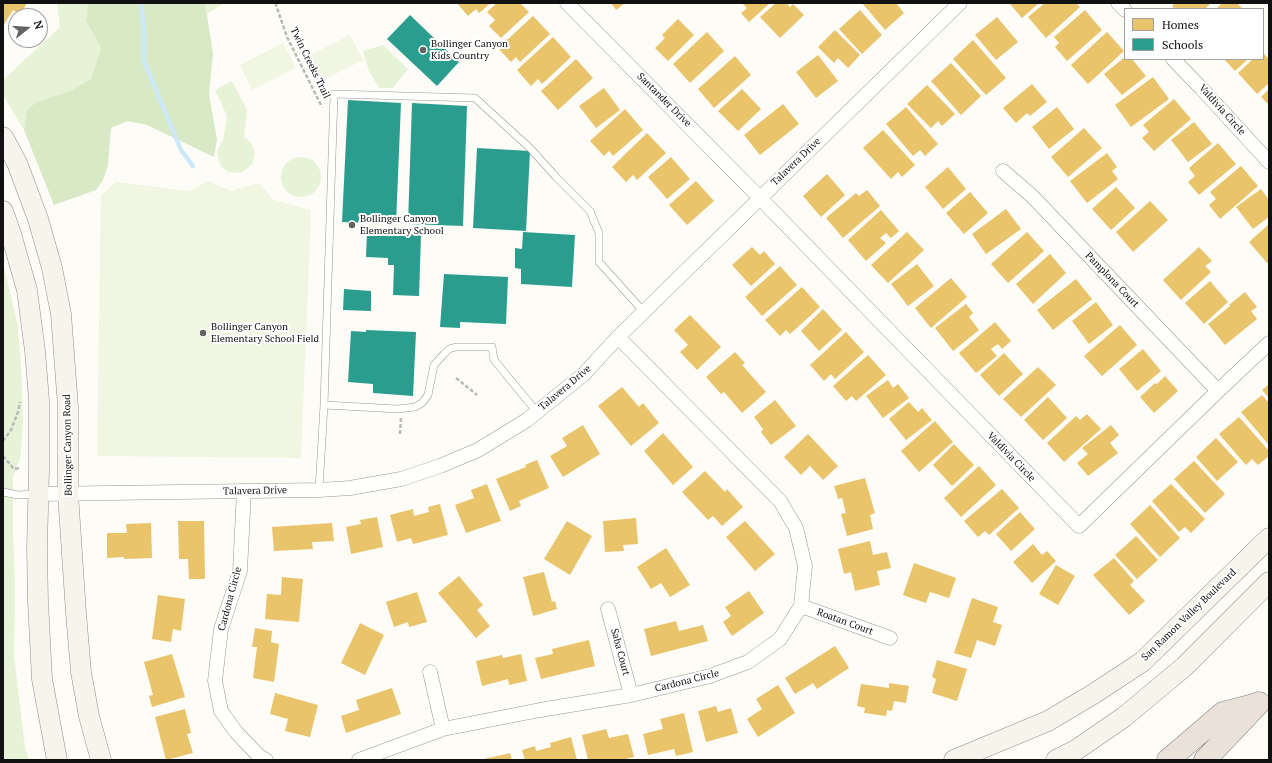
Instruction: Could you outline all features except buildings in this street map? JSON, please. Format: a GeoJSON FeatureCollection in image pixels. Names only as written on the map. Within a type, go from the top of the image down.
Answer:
{"type":"FeatureCollection","features":[{"type":"Feature","properties":{"kind":"highway"},"geometry":{"type":"LineString","coordinates":[[1168,760],[1223,712],[1264,699]]}},
{"type":"Feature","properties":{"kind":"highway"},"geometry":{"type":"LineString","coordinates":[[1204,760],[1264,699]]}},
{"type":"Feature","properties":{"kind":"main road","name":"Bollinger Canyon Road"},"geometry":{"type":"LineString","coordinates":[[3,137],[17,163],[38,219],[52,268],[61,314],[68,407],[68,494],[81,672],[89,716],[101,760]]}},
{"type":"Feature","properties":{"kind":"main road"},"geometry":{"type":"LineString","coordinates":[[3,211],[27,290],[35,352],[38,400],[38,602],[42,679],[58,760]]}},
{"type":"Feature","properties":{"kind":"main road","name":"San Ramon Valley Boulevard"},"geometry":{"type":"LineString","coordinates":[[954,760],[1048,721],[1095,693],[1142,662],[1269,538]]}},
{"type":"Feature","properties":{"kind":"main road"},"geometry":{"type":"LineString","coordinates":[[1056,760],[1076,750],[1124,717],[1184,667],[1269,582]]}},
{"type":"Feature","properties":{"kind":"street","name":"Santander Drive"},"geometry":{"type":"LineString","coordinates":[[567,3],[760,198]]}},
{"type":"Feature","properties":{"kind":"street","name":"Talavera Drive"},"geometry":{"type":"LineString","coordinates":[[39,494],[319,490],[350,488],[401,479],[440,466],[478,450],[527,420],[584,374],[618,337],[960,3]]}},
{"type":"Feature","properties":{"kind":"street","name":"Valdivia Circle"},"geometry":{"type":"LineString","coordinates":[[1174,60],[1269,162]]}},
{"type":"Feature","properties":{"kind":"street","name":"Pamplona Court"},"geometry":{"type":"LineString","coordinates":[[1003,171],[1032,196],[1218,391]]}},
{"type":"Feature","properties":{"kind":"street","name":"Valdivia Circle"},"geometry":{"type":"LineString","coordinates":[[760,198],[1079,526],[1218,391],[1269,344]]}},
{"type":"Feature","properties":{"kind":"street","name":"Cardona Circle"},"geometry":{"type":"LineString","coordinates":[[359,760],[443,729],[631,694],[710,676],[748,662],[780,639],[801,606],[805,566],[796,528],[780,501],[618,337]]}},
{"type":"Feature","properties":{"kind":"street","name":"Cardona Circle"},"geometry":{"type":"LineString","coordinates":[[244,491],[240,571],[221,629],[215,681],[221,711],[236,732],[266,760]]}},
{"type":"Feature","properties":{"kind":"street","name":"Roatan Court"},"geometry":{"type":"LineString","coordinates":[[801,606],[890,638]]}},
{"type":"Feature","properties":{"kind":"street","name":"Saba Court"},"geometry":{"type":"LineString","coordinates":[[608,609],[631,694]]}},
{"type":"Feature","properties":{"kind":"street"},"geometry":{"type":"LineString","coordinates":[[430,672],[443,729]]}},
{"type":"Feature","properties":{"kind":"lane"},"geometry":{"type":"LineString","coordinates":[[319,490],[324,405],[334,94],[475,98],[531,149],[590,211],[599,233],[599,262],[644,312]]}},
{"type":"Feature","properties":{"kind":"lane"},"geometry":{"type":"LineString","coordinates":[[324,405],[398,409],[415,407],[425,400],[428,395],[434,365],[449,349],[456,347],[492,347],[494,360],[537,412]]}},
{"type":"Feature","properties":{"kind":"lane"},"geometry":{"type":"LineString","coordinates":[[3,492],[18,495],[39,494]]}},
{"type":"Feature","properties":{"kind":"path","name":"Twin Creeks Trail"},"geometry":{"type":"LineString","coordinates":[[277,3],[276,5],[287,37],[333,129]]}},
{"type":"Feature","properties":{"kind":"path"},"geometry":{"type":"LineString","coordinates":[[456,378],[477,395]]}},
{"type":"Feature","properties":{"kind":"path"},"geometry":{"type":"LineString","coordinates":[[3,441],[11,430],[18,412],[20,401],[38,400]]}},
{"type":"Feature","properties":{"kind":"path"},"geometry":{"type":"LineString","coordinates":[[3,456],[14,469],[20,468]]}},
{"type":"Feature","properties":{"kind":"green space"},"geometry":{"type":"Polygon","coordinates":[[[57,3],[88,3],[86,21],[101,48],[91,79],[72,90],[37,102],[27,109],[24,130],[3,95],[3,80],[37,48],[48,48],[48,38],[60,27],[57,3]]]}},
{"type":"Feature","properties":{"kind":"green space"},"geometry":{"type":"Polygon","coordinates":[[[88,3],[205,3],[213,53],[209,95],[217,139],[214,157],[147,125],[128,121],[111,128],[108,165],[103,180],[96,190],[54,205],[24,130],[27,109],[37,102],[72,90],[91,79],[101,48],[86,21],[88,3]]]}},
{"type":"Feature","properties":{"kind":"green space"},"geometry":{"type":"Polygon","coordinates":[[[205,3],[225,3],[207,14],[205,3]]]}},
{"type":"Feature","properties":{"kind":"green space"},"geometry":{"type":"Polygon","coordinates":[[[350,35],[363,60],[319,82],[306,57],[350,35]]]}},
{"type":"Feature","properties":{"kind":"green space"},"geometry":{"type":"Polygon","coordinates":[[[283,43],[296,68],[252,90],[240,65],[283,43]]]}},
{"type":"Feature","properties":{"kind":"green space"},"geometry":{"type":"Polygon","coordinates":[[[383,45],[408,69],[393,88],[379,88],[369,71],[363,51],[383,45]]]}},
{"type":"Feature","properties":{"kind":"green space"},"geometry":{"type":"Polygon","coordinates":[[[232,81],[247,110],[244,137],[252,144],[255,154],[252,164],[244,171],[239,173],[229,172],[224,169],[220,165],[217,154],[223,140],[227,116],[215,90],[232,81]]]}},
{"type":"Feature","properties":{"kind":"green space"},"geometry":{"type":"Polygon","coordinates":[[[297,157],[305,157],[312,160],[318,166],[321,177],[318,188],[312,194],[305,197],[297,197],[290,194],[284,188],[281,181],[281,173],[284,166],[290,160],[297,157]]]}},
{"type":"Feature","properties":{"kind":"green space","name":"Bollinger Canyon Elementary School Field"},"geometry":{"type":"Polygon","coordinates":[[[208,181],[231,191],[259,183],[274,200],[311,210],[301,458],[97,456],[101,195],[116,182],[189,191],[208,181]]]}},
{"type":"Feature","properties":{"kind":"green space"},"geometry":{"type":"Polygon","coordinates":[[[3,263],[18,326],[21,366],[23,420],[21,450],[20,459],[13,476],[15,589],[14,656],[25,747],[29,760],[3,760],[3,263]]]}},
{"type":"Feature","properties":{"kind":"waterway"},"geometry":{"type":"LineString","coordinates":[[141,3],[144,29],[144,61],[181,150],[193,166]]}},
{"type":"Feature","properties":{"kind":"place","name":"Bollinger Canyon Kids Country"},"geometry":{"type":"Point","coordinates":[423,50]}},
{"type":"Feature","properties":{"kind":"place","name":"Bollinger Canyon Elementary School"},"geometry":{"type":"Point","coordinates":[352,225]}},
{"type":"Feature","properties":{"kind":"place","name":"Bollinger Canyon Elementary School Field"},"geometry":{"type":"Point","coordinates":[203,333]}}]}
